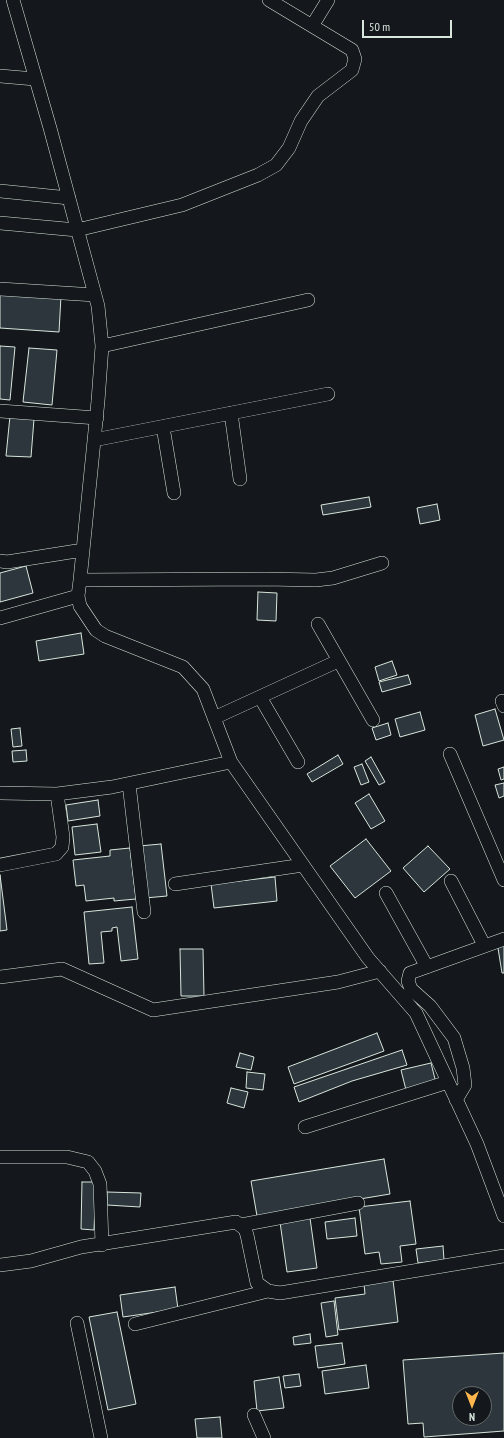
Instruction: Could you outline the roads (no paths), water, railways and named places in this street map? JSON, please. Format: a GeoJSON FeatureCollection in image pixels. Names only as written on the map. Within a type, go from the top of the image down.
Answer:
{"type":"FeatureCollection","features":[{"type":"Feature","properties":{"kind":"street"},"geometry":{"type":"LineString","coordinates":[[13,0],[98,306],[102,346],[97,418],[78,596],[80,606],[96,630],[105,636],[183,667],[203,689],[231,762],[368,958],[416,1013],[477,1144],[504,1216]]}},
{"type":"Feature","properties":{"kind":"street"},"geometry":{"type":"LineString","coordinates":[[0,223],[78,230],[182,205],[258,175],[276,165],[289,148],[301,121],[318,96],[352,70],[355,59],[352,50],[269,0]]}},
{"type":"Feature","properties":{"kind":"street"},"geometry":{"type":"LineString","coordinates":[[312,26],[328,0]]}},
{"type":"Feature","properties":{"kind":"street"},"geometry":{"type":"LineString","coordinates":[[0,76],[35,78]]}},
{"type":"Feature","properties":{"kind":"street"},"geometry":{"type":"LineString","coordinates":[[0,190],[69,198]]}},
{"type":"Feature","properties":{"kind":"street"},"geometry":{"type":"LineString","coordinates":[[0,289],[95,295]]}},
{"type":"Feature","properties":{"kind":"street"},"geometry":{"type":"LineString","coordinates":[[102,346],[308,300]]}},
{"type":"Feature","properties":{"kind":"street"},"geometry":{"type":"LineString","coordinates":[[94,440],[328,394]]}},
{"type":"Feature","properties":{"kind":"street"},"geometry":{"type":"LineString","coordinates":[[0,411],[97,418]]}},
{"type":"Feature","properties":{"kind":"street"},"geometry":{"type":"LineString","coordinates":[[231,413],[240,479]]}},
{"type":"Feature","properties":{"kind":"street"},"geometry":{"type":"LineString","coordinates":[[163,426],[174,493]]}},
{"type":"Feature","properties":{"kind":"street"},"geometry":{"type":"LineString","coordinates":[[0,561],[7,562],[83,550]]}},
{"type":"Feature","properties":{"kind":"street"},"geometry":{"type":"LineString","coordinates":[[80,580],[316,580],[332,578],[382,563]]}},
{"type":"Feature","properties":{"kind":"street"},"geometry":{"type":"LineString","coordinates":[[0,618],[78,596]]}},
{"type":"Feature","properties":{"kind":"street"},"geometry":{"type":"LineString","coordinates":[[318,624],[373,720]]}},
{"type":"Feature","properties":{"kind":"street"},"geometry":{"type":"LineString","coordinates":[[214,718],[338,661]]}},
{"type":"Feature","properties":{"kind":"street"},"geometry":{"type":"LineString","coordinates":[[260,697],[298,762]]}},
{"type":"Feature","properties":{"kind":"street"},"geometry":{"type":"LineString","coordinates":[[450,754],[504,880]]}},
{"type":"Feature","properties":{"kind":"street"},"geometry":{"type":"LineString","coordinates":[[0,793],[57,794],[129,784],[231,762]]}},
{"type":"Feature","properties":{"kind":"street"},"geometry":{"type":"LineString","coordinates":[[129,784],[144,912]]}},
{"type":"Feature","properties":{"kind":"street"},"geometry":{"type":"LineString","coordinates":[[0,865],[56,854],[62,847],[63,837],[57,794]]}},
{"type":"Feature","properties":{"kind":"street"},"geometry":{"type":"LineString","coordinates":[[175,884],[303,865]]}},
{"type":"Feature","properties":{"kind":"street"},"geometry":{"type":"LineString","coordinates":[[451,881],[484,945]]}},
{"type":"Feature","properties":{"kind":"street"},"geometry":{"type":"LineString","coordinates":[[386,893],[427,967]]}},
{"type":"Feature","properties":{"kind":"street"},"geometry":{"type":"LineString","coordinates":[[456,1100],[465,1085],[463,1068],[454,1038],[430,1006],[411,989],[408,981],[410,973],[504,939]]}},
{"type":"Feature","properties":{"kind":"street"},"geometry":{"type":"LineString","coordinates":[[0,977],[62,968],[153,1010],[338,982],[380,971]]}},
{"type":"Feature","properties":{"kind":"street"},"geometry":{"type":"LineString","coordinates":[[305,1127],[448,1082]]}},
{"type":"Feature","properties":{"kind":"street"},"geometry":{"type":"LineString","coordinates":[[0,1157],[67,1157],[88,1162],[95,1171],[100,1184],[102,1245]]}},
{"type":"Feature","properties":{"kind":"street"},"geometry":{"type":"LineString","coordinates":[[241,1225],[358,1203]]}},
{"type":"Feature","properties":{"kind":"street"},"geometry":{"type":"LineString","coordinates":[[0,1265],[32,1261],[81,1247],[102,1245],[236,1222],[241,1225],[247,1235],[257,1283],[268,1292]]}},
{"type":"Feature","properties":{"kind":"street"},"geometry":{"type":"LineString","coordinates":[[135,1324],[268,1292],[280,1293],[504,1256]]}},
{"type":"Feature","properties":{"kind":"street"},"geometry":{"type":"LineString","coordinates":[[76,1323],[101,1438]]}},
{"type":"Feature","properties":{"kind":"street"},"geometry":{"type":"LineString","coordinates":[[254,1415],[264,1438]]}}]}
